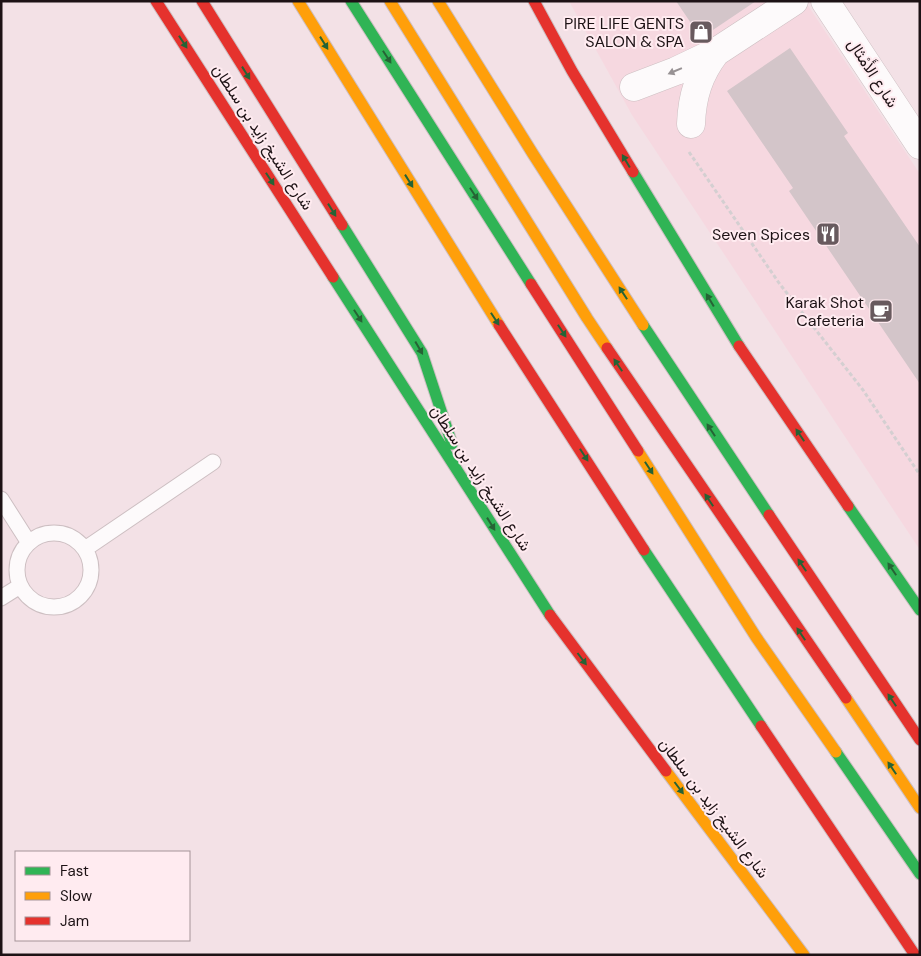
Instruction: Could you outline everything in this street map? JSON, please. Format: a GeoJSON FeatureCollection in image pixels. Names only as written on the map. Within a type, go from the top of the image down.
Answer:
{"type":"FeatureCollection","features":[{"type":"Feature","properties":{"kind":"main road","name":"شارع الشيخ زايد بن سلطان"},"geometry":{"type":"LineString","coordinates":[[156,1],[547,612],[804,955]]}},
{"type":"Feature","properties":{"kind":"main road"},"geometry":{"type":"LineString","coordinates":[[202,1],[422,353],[465,483]]}},
{"type":"Feature","properties":{"kind":"main road"},"geometry":{"type":"LineString","coordinates":[[298,1],[514,347],[704,642],[915,955]]}},
{"type":"Feature","properties":{"kind":"main road"},"geometry":{"type":"LineString","coordinates":[[351,1],[756,636],[920,874]]}},
{"type":"Feature","properties":{"kind":"main road"},"geometry":{"type":"LineString","coordinates":[[390,1],[586,318],[920,808]]}},
{"type":"Feature","properties":{"kind":"main road"},"geometry":{"type":"LineString","coordinates":[[438,1],[533,154],[722,446],[920,740]]}},
{"type":"Feature","properties":{"kind":"main road"},"geometry":{"type":"LineString","coordinates":[[534,1],[572,70],[729,332],[920,610]]}},
{"type":"Feature","properties":{"kind":"street"},"geometry":{"type":"LineString","coordinates":[[634,87],[676,71],[716,52],[794,1]]}},
{"type":"Feature","properties":{"kind":"street","name":"شارع الأَمْثال"},"geometry":{"type":"LineString","coordinates":[[825,1],[920,145]]}},
{"type":"Feature","properties":{"kind":"street"},"geometry":{"type":"LineString","coordinates":[[689,136],[697,85],[701,74],[716,52]]}},
{"type":"Feature","properties":{"kind":"lane"},"geometry":{"type":"LineString","coordinates":[[84,549],[213,462]]}},
{"type":"Feature","properties":{"kind":"lane"},"geometry":{"type":"LineString","coordinates":[[1,499],[29,543]]}},
{"type":"Feature","properties":{"kind":"lane"},"geometry":{"type":"LineString","coordinates":[[52,533],[64,535],[76,540],[84,549],[90,561],[90,580],[81,596],[70,604],[59,607],[47,607],[36,603],[27,596],[20,586],[16,575],[17,563],[29,543],[39,536],[52,533]]}},
{"type":"Feature","properties":{"kind":"lane"},"geometry":{"type":"LineString","coordinates":[[1,598],[20,586]]}},
{"type":"Feature","properties":{"kind":"path"},"geometry":{"type":"LineString","coordinates":[[689,136],[779,283],[863,390],[920,475]]}},
{"type":"Feature","properties":{"kind":"path"},"geometry":{"type":"LineString","coordinates":[[916,470],[920,466]]}},
{"type":"Feature","properties":{"kind":"shaded area"},"geometry":{"type":"Polygon","coordinates":[[[569,1],[805,1],[920,174],[920,550],[632,115],[569,1]]]}},
{"type":"Feature","properties":{"kind":"building"},"geometry":{"type":"Polygon","coordinates":[[[676,1],[756,1],[701,38],[676,1]]]}},
{"type":"Feature","properties":{"kind":"building"},"geometry":{"type":"Polygon","coordinates":[[[790,48],[848,133],[844,136],[920,247],[920,384],[789,191],[793,188],[727,91],[790,48]]]}},
{"type":"Feature","properties":{"kind":"traffic: fast"},"geometry":{"type":"LineString","coordinates":[[351,1],[531,284]]}},
{"type":"Feature","properties":{"kind":"traffic: fast"},"geometry":{"type":"LineString","coordinates":[[633,172],[739,346]]}},
{"type":"Feature","properties":{"kind":"traffic: fast"},"geometry":{"type":"LineString","coordinates":[[342,225],[422,353],[452,444]]}},
{"type":"Feature","properties":{"kind":"traffic: fast"},"geometry":{"type":"LineString","coordinates":[[333,277],[550,615]]}},
{"type":"Feature","properties":{"kind":"traffic: fast"},"geometry":{"type":"LineString","coordinates":[[643,325],[769,515]]}},
{"type":"Feature","properties":{"kind":"traffic: fast"},"geometry":{"type":"LineString","coordinates":[[848,506],[920,610]]}},
{"type":"Feature","properties":{"kind":"traffic: fast"},"geometry":{"type":"LineString","coordinates":[[644,550],[761,726]]}},
{"type":"Feature","properties":{"kind":"traffic: fast"},"geometry":{"type":"LineString","coordinates":[[836,752],[920,874]]}},
{"type":"Feature","properties":{"kind":"traffic: slow"},"geometry":{"type":"LineString","coordinates":[[298,1],[499,325]]}},
{"type":"Feature","properties":{"kind":"traffic: slow"},"geometry":{"type":"LineString","coordinates":[[390,1],[607,348]]}},
{"type":"Feature","properties":{"kind":"traffic: slow"},"geometry":{"type":"LineString","coordinates":[[438,1],[533,154],[643,325]]}},
{"type":"Feature","properties":{"kind":"traffic: slow"},"geometry":{"type":"LineString","coordinates":[[638,451],[756,637],[836,752]]}},
{"type":"Feature","properties":{"kind":"traffic: slow"},"geometry":{"type":"LineString","coordinates":[[846,698],[920,808]]}},
{"type":"Feature","properties":{"kind":"traffic: slow"},"geometry":{"type":"LineString","coordinates":[[666,771],[804,955]]}},
{"type":"Feature","properties":{"kind":"traffic: jam"},"geometry":{"type":"LineString","coordinates":[[156,1],[333,277]]}},
{"type":"Feature","properties":{"kind":"traffic: jam"},"geometry":{"type":"LineString","coordinates":[[202,1],[342,225]]}},
{"type":"Feature","properties":{"kind":"traffic: jam"},"geometry":{"type":"LineString","coordinates":[[534,1],[572,71],[633,172]]}},
{"type":"Feature","properties":{"kind":"traffic: jam"},"geometry":{"type":"LineString","coordinates":[[531,284],[638,451]]}},
{"type":"Feature","properties":{"kind":"traffic: jam"},"geometry":{"type":"LineString","coordinates":[[499,325],[644,550]]}},
{"type":"Feature","properties":{"kind":"traffic: jam"},"geometry":{"type":"LineString","coordinates":[[739,346],[848,506]]}},
{"type":"Feature","properties":{"kind":"traffic: jam"},"geometry":{"type":"LineString","coordinates":[[607,348],[846,698]]}},
{"type":"Feature","properties":{"kind":"traffic: jam"},"geometry":{"type":"LineString","coordinates":[[769,515],[920,740]]}},
{"type":"Feature","properties":{"kind":"traffic: jam"},"geometry":{"type":"LineString","coordinates":[[550,615],[666,771]]}},
{"type":"Feature","properties":{"kind":"traffic: jam"},"geometry":{"type":"LineString","coordinates":[[761,726],[915,955]]}},
{"type":"Feature","properties":{"kind":"place","name":"PIRE LIFE GENTS SALON & SPA"},"geometry":{"type":"Point","coordinates":[701,32]}},
{"type":"Feature","properties":{"kind":"place","name":"Seven Spices"},"geometry":{"type":"Point","coordinates":[828,234]}},
{"type":"Feature","properties":{"kind":"place","name":"Karak Shot Cafeteria"},"geometry":{"type":"Point","coordinates":[881,311]}}]}
